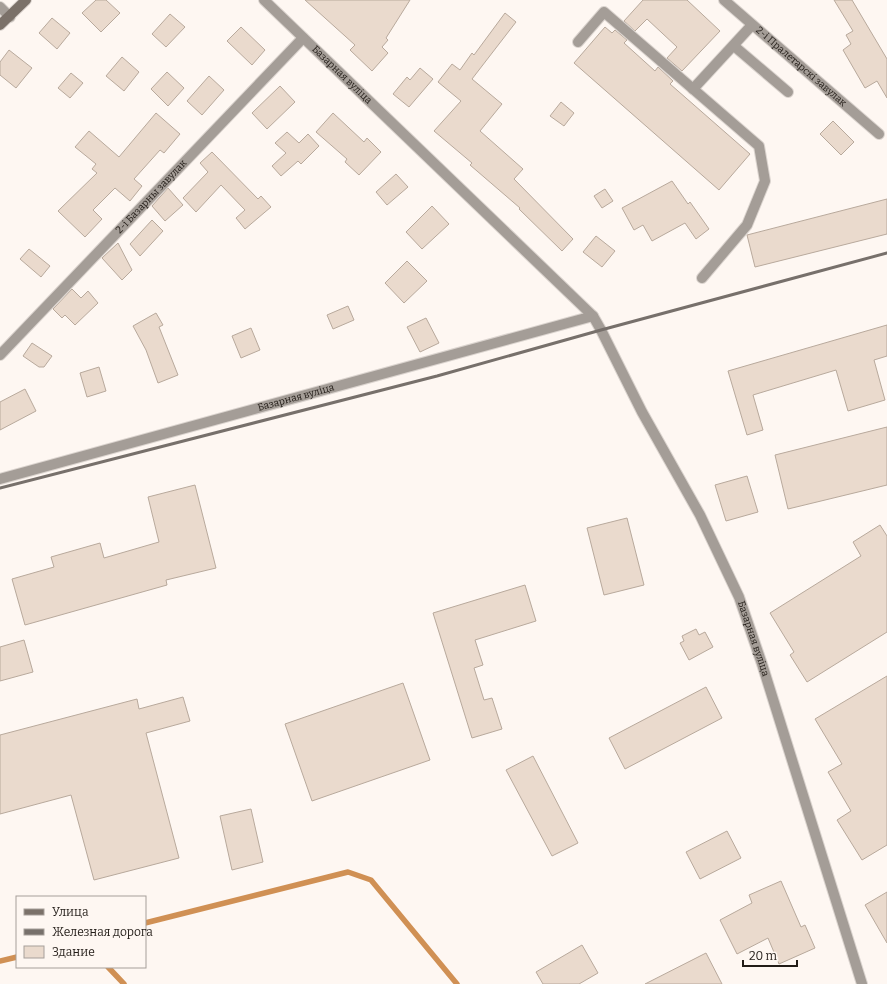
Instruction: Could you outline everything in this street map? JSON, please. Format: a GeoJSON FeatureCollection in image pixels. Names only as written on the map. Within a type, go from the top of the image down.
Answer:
{"type":"FeatureCollection","features":[{"type":"Feature","properties":{"kind":"street"},"geometry":{"type":"LineString","coordinates":[[0,25],[26,0]]}},
{"type":"Feature","properties":{"kind":"street","name":"Базарная вуліца"},"geometry":{"type":"LineString","coordinates":[[264,0],[593,316],[642,412],[700,515],[739,597],[764,671],[862,984]]}},
{"type":"Feature","properties":{"kind":"street","name":"2-і Пралетарскі завулак"},"geometry":{"type":"LineString","coordinates":[[724,0],[879,134]]}},
{"type":"Feature","properties":{"kind":"street"},"geometry":{"type":"LineString","coordinates":[[0,7],[10,17]]}},
{"type":"Feature","properties":{"kind":"street"},"geometry":{"type":"LineString","coordinates":[[578,42],[604,12],[759,146],[765,180],[747,225],[702,278]]}},
{"type":"Feature","properties":{"kind":"street"},"geometry":{"type":"LineString","coordinates":[[693,89],[752,25]]}},
{"type":"Feature","properties":{"kind":"street","name":"2-і Базарны завулак"},"geometry":{"type":"LineString","coordinates":[[0,355],[303,38]]}},
{"type":"Feature","properties":{"kind":"street"},"geometry":{"type":"LineString","coordinates":[[734,46],[788,92]]}},
{"type":"Feature","properties":{"kind":"street","name":"Базарная вуліца"},"geometry":{"type":"LineString","coordinates":[[0,479],[593,316]]}},
{"type":"Feature","properties":{"kind":"building"},"geometry":{"type":"Polygon","coordinates":[[[96,0],[106,0],[120,13],[101,32],[82,13],[96,0]]]}},
{"type":"Feature","properties":{"kind":"building"},"geometry":{"type":"Polygon","coordinates":[[[305,0],[410,0],[386,38],[388,40],[382,47],[388,53],[372,71],[350,50],[355,45],[305,0]]]}},
{"type":"Feature","properties":{"kind":"building"},"geometry":{"type":"Polygon","coordinates":[[[643,0],[687,0],[720,31],[682,71],[667,58],[677,47],[647,19],[635,31],[624,21],[643,0]]]}},
{"type":"Feature","properties":{"kind":"building"},"geometry":{"type":"Polygon","coordinates":[[[834,0],[852,0],[887,59],[887,98],[877,81],[865,88],[843,50],[851,44],[846,35],[853,31],[834,0]]]}},
{"type":"Feature","properties":{"kind":"building"},"geometry":{"type":"Polygon","coordinates":[[[505,13],[516,22],[472,79],[502,104],[480,131],[523,169],[514,179],[573,239],[562,251],[519,209],[520,208],[470,165],[472,163],[434,131],[461,101],[438,82],[452,64],[460,70],[472,53],[474,55],[505,13]]]}},
{"type":"Feature","properties":{"kind":"building"},"geometry":{"type":"Polygon","coordinates":[[[170,14],[185,27],[166,47],[152,34],[170,14]]]}},
{"type":"Feature","properties":{"kind":"building"},"geometry":{"type":"Polygon","coordinates":[[[52,18],[70,33],[57,49],[39,33],[52,18]]]}},
{"type":"Feature","properties":{"kind":"building"},"geometry":{"type":"Polygon","coordinates":[[[241,27],[265,50],[252,65],[227,41],[241,27]]]}},
{"type":"Feature","properties":{"kind":"building"},"geometry":{"type":"Polygon","coordinates":[[[605,27],[612,33],[615,30],[627,40],[624,43],[655,71],[658,67],[673,81],[670,84],[750,154],[719,190],[574,63],[605,27]]]}},
{"type":"Feature","properties":{"kind":"building"},"geometry":{"type":"Polygon","coordinates":[[[9,50],[32,68],[16,88],[0,75],[0,62],[9,50]]]}},
{"type":"Feature","properties":{"kind":"building"},"geometry":{"type":"Polygon","coordinates":[[[122,57],[139,72],[124,91],[106,76],[122,57]]]}},
{"type":"Feature","properties":{"kind":"building"},"geometry":{"type":"Polygon","coordinates":[[[420,68],[433,79],[409,107],[393,94],[407,77],[410,80],[420,68]]]}},
{"type":"Feature","properties":{"kind":"building"},"geometry":{"type":"Polygon","coordinates":[[[167,72],[184,88],[168,106],[151,89],[167,72]]]}},
{"type":"Feature","properties":{"kind":"building"},"geometry":{"type":"Polygon","coordinates":[[[71,73],[83,83],[70,98],[58,88],[71,73]]]}},
{"type":"Feature","properties":{"kind":"building"},"geometry":{"type":"Polygon","coordinates":[[[209,76],[224,90],[202,115],[187,101],[209,76]]]}},
{"type":"Feature","properties":{"kind":"building"},"geometry":{"type":"Polygon","coordinates":[[[280,86],[295,102],[267,129],[252,113],[280,86]]]}},
{"type":"Feature","properties":{"kind":"building"},"geometry":{"type":"Polygon","coordinates":[[[561,102],[574,113],[564,126],[550,116],[561,102]]]}},
{"type":"Feature","properties":{"kind":"building"},"geometry":{"type":"Polygon","coordinates":[[[156,113],[180,134],[164,153],[160,150],[134,179],[142,186],[130,201],[115,188],[93,210],[102,219],[85,237],[58,211],[97,173],[92,169],[96,164],[75,147],[89,131],[119,157],[156,113]]]}},
{"type":"Feature","properties":{"kind":"building"},"geometry":{"type":"Polygon","coordinates":[[[333,113],[364,142],[367,138],[381,152],[359,175],[345,162],[347,159],[316,132],[333,113]]]}},
{"type":"Feature","properties":{"kind":"building"},"geometry":{"type":"Polygon","coordinates":[[[833,121],[854,142],[841,155],[820,134],[833,121]]]}},
{"type":"Feature","properties":{"kind":"building"},"geometry":{"type":"Polygon","coordinates":[[[287,132],[299,143],[308,134],[319,146],[301,164],[298,161],[281,176],[272,166],[286,153],[275,143],[287,132]]]}},
{"type":"Feature","properties":{"kind":"building"},"geometry":{"type":"Polygon","coordinates":[[[212,152],[258,199],[261,196],[271,207],[245,229],[236,218],[245,210],[221,185],[196,212],[183,198],[208,172],[200,163],[212,152]]]}},
{"type":"Feature","properties":{"kind":"building"},"geometry":{"type":"Polygon","coordinates":[[[396,174],[408,187],[387,205],[376,192],[396,174]]]}},
{"type":"Feature","properties":{"kind":"building"},"geometry":{"type":"Polygon","coordinates":[[[672,181],[688,204],[690,202],[709,229],[696,239],[685,223],[652,241],[643,225],[634,230],[622,208],[672,181]]]}},
{"type":"Feature","properties":{"kind":"building"},"geometry":{"type":"Polygon","coordinates":[[[168,188],[183,205],[165,221],[152,206],[168,188]]]}},
{"type":"Feature","properties":{"kind":"building"},"geometry":{"type":"Polygon","coordinates":[[[605,189],[613,201],[602,208],[594,196],[605,189]]]}},
{"type":"Feature","properties":{"kind":"building"},"geometry":{"type":"Polygon","coordinates":[[[887,199],[887,234],[755,267],[747,235],[887,199]]]}},
{"type":"Feature","properties":{"kind":"building"},"geometry":{"type":"Polygon","coordinates":[[[432,206],[449,224],[422,249],[406,232],[432,206]]]}},
{"type":"Feature","properties":{"kind":"building"},"geometry":{"type":"Polygon","coordinates":[[[152,220],[163,231],[140,256],[130,244],[152,220]]]}},
{"type":"Feature","properties":{"kind":"building"},"geometry":{"type":"Polygon","coordinates":[[[596,236],[615,251],[602,267],[583,252],[596,236]]]}},
{"type":"Feature","properties":{"kind":"building"},"geometry":{"type":"Polygon","coordinates":[[[118,243],[132,270],[122,280],[102,258],[118,243]]]}},
{"type":"Feature","properties":{"kind":"building"},"geometry":{"type":"Polygon","coordinates":[[[29,249],[50,266],[41,277],[20,259],[29,249]]]}},
{"type":"Feature","properties":{"kind":"building"},"geometry":{"type":"Polygon","coordinates":[[[407,261],[427,281],[404,303],[385,283],[407,261]]]}},
{"type":"Feature","properties":{"kind":"building"},"geometry":{"type":"Polygon","coordinates":[[[72,289],[81,298],[88,291],[98,303],[75,325],[65,315],[62,318],[53,309],[72,289]]]}},
{"type":"Feature","properties":{"kind":"building"},"geometry":{"type":"Polygon","coordinates":[[[348,306],[354,320],[333,329],[327,315],[348,306]]]}},
{"type":"Feature","properties":{"kind":"building"},"geometry":{"type":"Polygon","coordinates":[[[156,313],[163,325],[159,327],[178,375],[158,383],[146,350],[133,326],[156,313]]]}},
{"type":"Feature","properties":{"kind":"building"},"geometry":{"type":"Polygon","coordinates":[[[426,318],[439,343],[420,352],[407,327],[426,318]]]}},
{"type":"Feature","properties":{"kind":"building"},"geometry":{"type":"Polygon","coordinates":[[[887,325],[887,356],[874,360],[885,400],[848,411],[836,370],[753,395],[763,430],[747,435],[728,371],[887,325]]]}},
{"type":"Feature","properties":{"kind":"building"},"geometry":{"type":"Polygon","coordinates":[[[251,328],[260,350],[241,358],[232,336],[251,328]]]}},
{"type":"Feature","properties":{"kind":"building"},"geometry":{"type":"Polygon","coordinates":[[[32,343],[52,356],[44,367],[39,367],[23,356],[32,343]]]}},
{"type":"Feature","properties":{"kind":"building"},"geometry":{"type":"Polygon","coordinates":[[[99,367],[106,391],[87,397],[80,373],[99,367]]]}},
{"type":"Feature","properties":{"kind":"building"},"geometry":{"type":"Polygon","coordinates":[[[25,389],[36,411],[0,430],[0,402],[25,389]]]}},
{"type":"Feature","properties":{"kind":"building"},"geometry":{"type":"Polygon","coordinates":[[[887,427],[887,485],[788,509],[775,455],[887,427]]]}},
{"type":"Feature","properties":{"kind":"building"},"geometry":{"type":"Polygon","coordinates":[[[747,476],[758,512],[726,521],[715,485],[747,476]]]}},
{"type":"Feature","properties":{"kind":"building"},"geometry":{"type":"Polygon","coordinates":[[[195,485],[216,568],[166,580],[167,585],[25,625],[12,579],[54,567],[51,557],[100,543],[104,558],[159,542],[148,497],[195,485]]]}},
{"type":"Feature","properties":{"kind":"building"},"geometry":{"type":"Polygon","coordinates":[[[627,518],[644,585],[604,595],[587,528],[627,518]]]}},
{"type":"Feature","properties":{"kind":"building"},"geometry":{"type":"Polygon","coordinates":[[[880,525],[887,536],[887,632],[807,682],[790,655],[794,652],[770,613],[861,556],[853,542],[880,525]]]}},
{"type":"Feature","properties":{"kind":"building"},"geometry":{"type":"Polygon","coordinates":[[[525,585],[536,621],[475,640],[483,665],[474,668],[484,700],[492,698],[502,729],[472,738],[433,613],[525,585]]]}},
{"type":"Feature","properties":{"kind":"building"},"geometry":{"type":"Polygon","coordinates":[[[696,629],[699,635],[705,632],[713,647],[689,660],[680,643],[684,641],[682,636],[696,629]]]}},
{"type":"Feature","properties":{"kind":"building"},"geometry":{"type":"Polygon","coordinates":[[[24,640],[33,672],[0,681],[0,647],[24,640]]]}},
{"type":"Feature","properties":{"kind":"building"},"geometry":{"type":"Polygon","coordinates":[[[887,676],[887,845],[862,860],[837,820],[851,811],[828,772],[842,764],[815,719],[887,676]]]}},
{"type":"Feature","properties":{"kind":"building"},"geometry":{"type":"Polygon","coordinates":[[[403,683],[430,760],[312,801],[285,724],[403,683]]]}},
{"type":"Feature","properties":{"kind":"building"},"geometry":{"type":"Polygon","coordinates":[[[706,687],[722,718],[625,769],[609,738],[706,687]]]}},
{"type":"Feature","properties":{"kind":"building"},"geometry":{"type":"Polygon","coordinates":[[[183,697],[190,721],[146,733],[179,858],[94,880],[71,795],[0,814],[0,735],[137,699],[139,709],[183,697]]]}},
{"type":"Feature","properties":{"kind":"building"},"geometry":{"type":"Polygon","coordinates":[[[533,756],[578,843],[552,856],[506,770],[533,756]]]}},
{"type":"Feature","properties":{"kind":"building"},"geometry":{"type":"Polygon","coordinates":[[[251,809],[263,862],[232,870],[220,816],[251,809]]]}},
{"type":"Feature","properties":{"kind":"building"},"geometry":{"type":"Polygon","coordinates":[[[727,831],[741,858],[700,879],[686,852],[727,831]]]}},
{"type":"Feature","properties":{"kind":"building"},"geometry":{"type":"Polygon","coordinates":[[[781,881],[801,927],[805,925],[815,948],[779,964],[768,938],[737,954],[720,920],[752,903],[749,895],[781,881]]]}},
{"type":"Feature","properties":{"kind":"building"},"geometry":{"type":"Polygon","coordinates":[[[887,892],[887,943],[865,905],[887,892]]]}},
{"type":"Feature","properties":{"kind":"building"},"geometry":{"type":"Polygon","coordinates":[[[582,945],[598,973],[579,984],[543,984],[536,972],[582,945]]]}},
{"type":"Feature","properties":{"kind":"building"},"geometry":{"type":"Polygon","coordinates":[[[706,953],[722,984],[645,984],[706,953]]]}},
{"type":"Feature","properties":{"kind":"waterway"},"geometry":{"type":"LineString","coordinates":[[146,923],[348,872],[371,880],[457,984]]}},
{"type":"Feature","properties":{"kind":"waterway"},"geometry":{"type":"LineString","coordinates":[[0,961],[16,957]]}},
{"type":"Feature","properties":{"kind":"waterway"},"geometry":{"type":"LineString","coordinates":[[109,968],[124,984]]}},
{"type":"Feature","properties":{"kind":"railway"},"geometry":{"type":"LineString","coordinates":[[0,488],[437,376],[887,253]]}}]}
